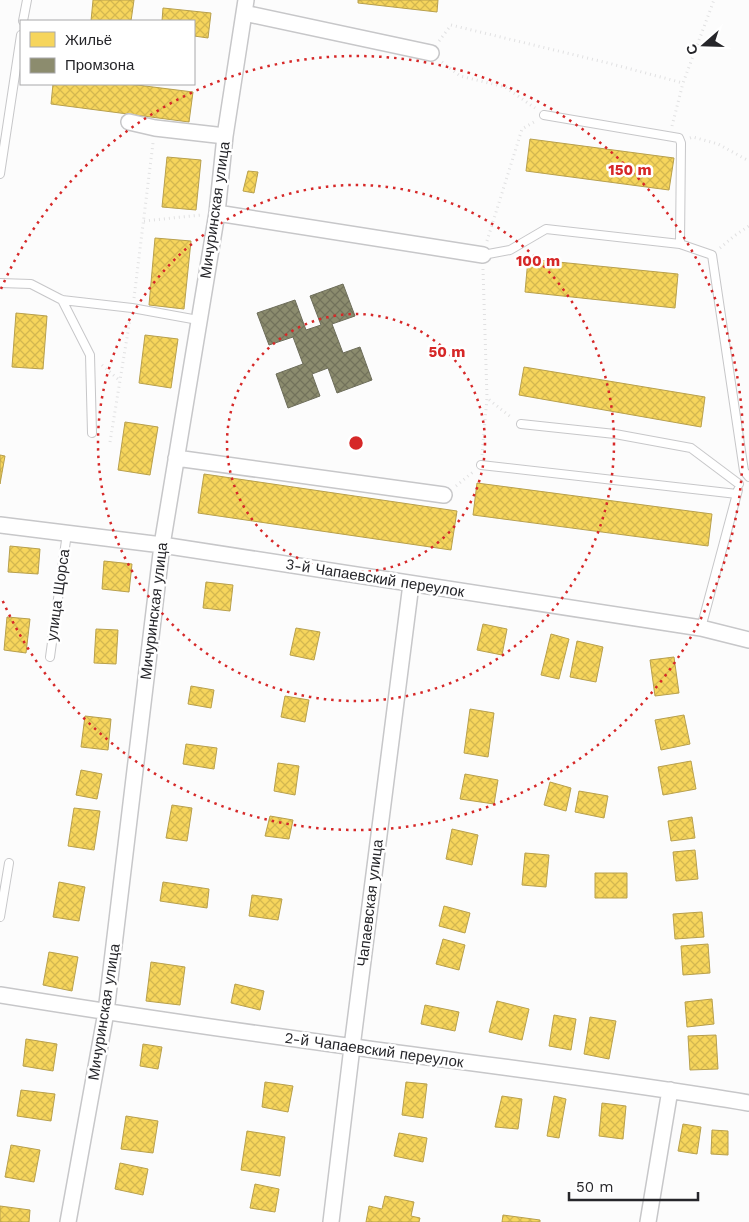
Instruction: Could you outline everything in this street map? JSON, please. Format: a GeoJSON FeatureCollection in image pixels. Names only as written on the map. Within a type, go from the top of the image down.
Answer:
{"type":"FeatureCollection","features":[{"type":"Feature","properties":{"kind":"street"},"geometry":{"type":"LineString","coordinates":[[245,6],[431,53]]}},
{"type":"Feature","properties":{"kind":"street","name":"Мичуринская улица"},"geometry":{"type":"LineString","coordinates":[[68,1222],[106,1012],[162,545],[217,213],[225,136],[245,6]]}},
{"type":"Feature","properties":{"kind":"street"},"geometry":{"type":"LineString","coordinates":[[129,122],[155,128],[225,136]]}},
{"type":"Feature","properties":{"kind":"street"},"geometry":{"type":"LineString","coordinates":[[217,213],[482,255]]}},
{"type":"Feature","properties":{"kind":"street"},"geometry":{"type":"LineString","coordinates":[[176,458],[444,496]]}},
{"type":"Feature","properties":{"kind":"street","name":"3-й Чапаевский переулок"},"geometry":{"type":"LineString","coordinates":[[0,525],[162,545],[701,628],[749,640]]}},
{"type":"Feature","properties":{"kind":"street","name":"Чапаевская улица"},"geometry":{"type":"LineString","coordinates":[[331,1222],[411,584]]}},
{"type":"Feature","properties":{"kind":"street","name":"2-й Чапаевский переулок"},"geometry":{"type":"LineString","coordinates":[[0,995],[106,1012],[670,1090],[749,1103]]}},
{"type":"Feature","properties":{"kind":"street"},"geometry":{"type":"LineString","coordinates":[[648,1222],[670,1090]]}},
{"type":"Feature","properties":{"kind":"lane"},"geometry":{"type":"LineString","coordinates":[[23,20],[26,0]]}},
{"type":"Feature","properties":{"kind":"lane"},"geometry":{"type":"LineString","coordinates":[[0,174],[20,42]]}},
{"type":"Feature","properties":{"kind":"lane"},"geometry":{"type":"LineString","coordinates":[[544,115],[679,138],[681,143],[680,244]]}},
{"type":"Feature","properties":{"kind":"lane"},"geometry":{"type":"LineString","coordinates":[[482,255],[510,250],[546,229],[680,244],[712,255],[747,474],[739,484],[701,628]]}},
{"type":"Feature","properties":{"kind":"lane"},"geometry":{"type":"LineString","coordinates":[[0,283],[31,284],[62,300],[132,308],[198,320]]}},
{"type":"Feature","properties":{"kind":"lane"},"geometry":{"type":"LineString","coordinates":[[62,300],[90,356],[92,433]]}},
{"type":"Feature","properties":{"kind":"lane"},"geometry":{"type":"LineString","coordinates":[[521,424],[615,434],[691,448],[739,484]]}},
{"type":"Feature","properties":{"kind":"lane"},"geometry":{"type":"LineString","coordinates":[[481,465],[737,494]]}},
{"type":"Feature","properties":{"kind":"lane","name":"улица Щорса"},"geometry":{"type":"LineString","coordinates":[[50,657],[67,533]]}},
{"type":"Feature","properties":{"kind":"lane"},"geometry":{"type":"LineString","coordinates":[[0,917],[8,863]]}},
{"type":"Feature","properties":{"kind":"path"},"geometry":{"type":"LineString","coordinates":[[669,136],[683,83],[714,0]]}},
{"type":"Feature","properties":{"kind":"path"},"geometry":{"type":"LineString","coordinates":[[444,496],[481,465],[487,398],[482,255],[522,129],[544,115],[505,87],[460,76],[431,53],[451,25],[683,83]]}},
{"type":"Feature","properties":{"kind":"path"},"geometry":{"type":"LineString","coordinates":[[110,442],[132,308],[155,128]]}},
{"type":"Feature","properties":{"kind":"path"},"geometry":{"type":"LineString","coordinates":[[681,143],[693,137],[707,140],[749,161]]}},
{"type":"Feature","properties":{"kind":"path"},"geometry":{"type":"LineString","coordinates":[[144,221],[217,213]]}},
{"type":"Feature","properties":{"kind":"path"},"geometry":{"type":"LineString","coordinates":[[712,255],[749,226]]}},
{"type":"Feature","properties":{"kind":"path"},"geometry":{"type":"LineString","coordinates":[[90,356],[119,380]]}},
{"type":"Feature","properties":{"kind":"path"},"geometry":{"type":"LineString","coordinates":[[487,398],[521,424]]}},
{"type":"Feature","properties":{"kind":"building: Жильё"},"geometry":{"type":"Polygon","coordinates":[[[93,0],[134,0],[131,20],[91,20],[93,0]]]}},
{"type":"Feature","properties":{"kind":"building: Жильё"},"geometry":{"type":"Polygon","coordinates":[[[358,0],[438,0],[437,12],[358,3],[358,0]]]}},
{"type":"Feature","properties":{"kind":"building: Жильё"},"geometry":{"type":"Polygon","coordinates":[[[163,8],[211,13],[208,38],[195,36],[195,20],[162,20],[163,8]]]}},
{"type":"Feature","properties":{"kind":"building: Жильё"},"geometry":{"type":"Polygon","coordinates":[[[53,85],[137,85],[193,92],[189,122],[51,104],[53,85]]]}},
{"type":"Feature","properties":{"kind":"building: Жильё"},"geometry":{"type":"Polygon","coordinates":[[[530,139],[674,158],[669,190],[526,171],[530,139]]]}},
{"type":"Feature","properties":{"kind":"building: Жильё"},"geometry":{"type":"Polygon","coordinates":[[[167,157],[201,160],[196,210],[162,207],[167,157]]]}},
{"type":"Feature","properties":{"kind":"building: Жильё"},"geometry":{"type":"Polygon","coordinates":[[[248,171],[258,172],[254,193],[243,191],[248,171]]]}},
{"type":"Feature","properties":{"kind":"building: Жильё"},"geometry":{"type":"Polygon","coordinates":[[[155,238],[191,241],[184,309],[149,305],[155,238]]]}},
{"type":"Feature","properties":{"kind":"building: Жильё"},"geometry":{"type":"Polygon","coordinates":[[[528,259],[678,274],[675,308],[525,292],[528,259]]]}},
{"type":"Feature","properties":{"kind":"building: Жильё"},"geometry":{"type":"Polygon","coordinates":[[[16,313],[47,316],[43,369],[12,367],[16,313]]]}},
{"type":"Feature","properties":{"kind":"building: Жильё"},"geometry":{"type":"Polygon","coordinates":[[[145,335],[178,339],[171,388],[139,383],[145,335]]]}},
{"type":"Feature","properties":{"kind":"building: Жильё"},"geometry":{"type":"Polygon","coordinates":[[[524,367],[705,397],[701,427],[519,395],[524,367]]]}},
{"type":"Feature","properties":{"kind":"building: Жильё"},"geometry":{"type":"Polygon","coordinates":[[[125,422],[158,427],[150,475],[118,470],[125,422]]]}},
{"type":"Feature","properties":{"kind":"building: Жильё"},"geometry":{"type":"Polygon","coordinates":[[[0,455],[5,456],[0,484],[0,455]]]}},
{"type":"Feature","properties":{"kind":"building: Жильё"},"geometry":{"type":"Polygon","coordinates":[[[204,474],[457,511],[451,550],[198,513],[204,474]]]}},
{"type":"Feature","properties":{"kind":"building: Жильё"},"geometry":{"type":"Polygon","coordinates":[[[477,483],[712,514],[708,546],[473,515],[477,483]]]}},
{"type":"Feature","properties":{"kind":"building: Жильё"},"geometry":{"type":"Polygon","coordinates":[[[10,546],[40,549],[38,574],[8,572],[10,546]]]}},
{"type":"Feature","properties":{"kind":"building: Жильё"},"geometry":{"type":"Polygon","coordinates":[[[104,561],[132,564],[129,592],[102,589],[104,561]]]}},
{"type":"Feature","properties":{"kind":"building: Жильё"},"geometry":{"type":"Polygon","coordinates":[[[206,582],[233,585],[230,611],[203,608],[206,582]]]}},
{"type":"Feature","properties":{"kind":"building: Жильё"},"geometry":{"type":"Polygon","coordinates":[[[7,617],[30,619],[26,653],[4,650],[7,617]]]}},
{"type":"Feature","properties":{"kind":"building: Жильё"},"geometry":{"type":"Polygon","coordinates":[[[483,624],[507,629],[502,655],[477,650],[483,624]]]}},
{"type":"Feature","properties":{"kind":"building: Жильё"},"geometry":{"type":"Polygon","coordinates":[[[296,628],[320,632],[314,660],[290,655],[296,628]]]}},
{"type":"Feature","properties":{"kind":"building: Жильё"},"geometry":{"type":"Polygon","coordinates":[[[96,629],[118,630],[116,664],[94,663],[96,629]]]}},
{"type":"Feature","properties":{"kind":"building: Жильё"},"geometry":{"type":"Polygon","coordinates":[[[551,634],[569,639],[559,679],[541,675],[551,634]]]}},
{"type":"Feature","properties":{"kind":"building: Жильё"},"geometry":{"type":"Polygon","coordinates":[[[577,641],[603,647],[596,682],[570,677],[577,641]]]}},
{"type":"Feature","properties":{"kind":"building: Жильё"},"geometry":{"type":"Polygon","coordinates":[[[674,657],[679,693],[655,696],[650,660],[674,657]]]}},
{"type":"Feature","properties":{"kind":"building: Жильё"},"geometry":{"type":"Polygon","coordinates":[[[191,686],[214,690],[211,708],[188,704],[191,686]]]}},
{"type":"Feature","properties":{"kind":"building: Жильё"},"geometry":{"type":"Polygon","coordinates":[[[285,696],[309,700],[305,722],[281,717],[285,696]]]}},
{"type":"Feature","properties":{"kind":"building: Жильё"},"geometry":{"type":"Polygon","coordinates":[[[470,709],[494,713],[488,757],[464,753],[470,709]]]}},
{"type":"Feature","properties":{"kind":"building: Жильё"},"geometry":{"type":"Polygon","coordinates":[[[684,715],[690,744],[661,750],[655,720],[684,715]]]}},
{"type":"Feature","properties":{"kind":"building: Жильё"},"geometry":{"type":"Polygon","coordinates":[[[85,716],[111,719],[108,750],[81,747],[85,716]]]}},
{"type":"Feature","properties":{"kind":"building: Жильё"},"geometry":{"type":"Polygon","coordinates":[[[186,744],[217,748],[214,769],[183,764],[186,744]]]}},
{"type":"Feature","properties":{"kind":"building: Жильё"},"geometry":{"type":"Polygon","coordinates":[[[691,761],[696,789],[663,795],[658,767],[691,761]]]}},
{"type":"Feature","properties":{"kind":"building: Жильё"},"geometry":{"type":"Polygon","coordinates":[[[278,763],[299,766],[295,795],[274,791],[278,763]]]}},
{"type":"Feature","properties":{"kind":"building: Жильё"},"geometry":{"type":"Polygon","coordinates":[[[81,770],[102,774],[97,799],[76,795],[81,770]]]}},
{"type":"Feature","properties":{"kind":"building: Жильё"},"geometry":{"type":"Polygon","coordinates":[[[465,774],[498,780],[494,804],[460,799],[465,774]]]}},
{"type":"Feature","properties":{"kind":"building: Жильё"},"geometry":{"type":"Polygon","coordinates":[[[550,782],[571,788],[566,811],[544,805],[550,782]]]}},
{"type":"Feature","properties":{"kind":"building: Жильё"},"geometry":{"type":"Polygon","coordinates":[[[579,791],[608,796],[604,818],[575,812],[579,791]]]}},
{"type":"Feature","properties":{"kind":"building: Жильё"},"geometry":{"type":"Polygon","coordinates":[[[172,805],[192,808],[187,841],[166,838],[172,805]]]}},
{"type":"Feature","properties":{"kind":"building: Жильё"},"geometry":{"type":"Polygon","coordinates":[[[74,808],[100,811],[94,850],[68,846],[74,808]]]}},
{"type":"Feature","properties":{"kind":"building: Жильё"},"geometry":{"type":"Polygon","coordinates":[[[270,816],[293,820],[289,839],[265,836],[270,816]]]}},
{"type":"Feature","properties":{"kind":"building: Жильё"},"geometry":{"type":"Polygon","coordinates":[[[692,817],[695,838],[671,841],[668,821],[692,817]]]}},
{"type":"Feature","properties":{"kind":"building: Жильё"},"geometry":{"type":"Polygon","coordinates":[[[452,829],[478,835],[472,865],[446,859],[452,829]]]}},
{"type":"Feature","properties":{"kind":"building: Жильё"},"geometry":{"type":"Polygon","coordinates":[[[695,850],[698,879],[676,881],[673,852],[695,850]]]}},
{"type":"Feature","properties":{"kind":"building: Жильё"},"geometry":{"type":"Polygon","coordinates":[[[525,853],[549,855],[546,887],[522,885],[525,853]]]}},
{"type":"Feature","properties":{"kind":"building: Жильё"},"geometry":{"type":"Polygon","coordinates":[[[595,873],[627,873],[627,898],[595,898],[595,873]]]}},
{"type":"Feature","properties":{"kind":"building: Жильё"},"geometry":{"type":"Polygon","coordinates":[[[59,882],[85,887],[79,921],[53,917],[59,882]]]}},
{"type":"Feature","properties":{"kind":"building: Жильё"},"geometry":{"type":"Polygon","coordinates":[[[163,882],[209,889],[207,908],[160,901],[163,882]]]}},
{"type":"Feature","properties":{"kind":"building: Жильё"},"geometry":{"type":"Polygon","coordinates":[[[252,895],[282,899],[278,920],[249,916],[252,895]]]}},
{"type":"Feature","properties":{"kind":"building: Жильё"},"geometry":{"type":"Polygon","coordinates":[[[444,906],[470,913],[465,933],[439,926],[444,906]]]}},
{"type":"Feature","properties":{"kind":"building: Жильё"},"geometry":{"type":"Polygon","coordinates":[[[702,912],[704,937],[675,939],[673,914],[702,912]]]}},
{"type":"Feature","properties":{"kind":"building: Жильё"},"geometry":{"type":"Polygon","coordinates":[[[443,939],[465,945],[459,970],[436,964],[443,939]]]}},
{"type":"Feature","properties":{"kind":"building: Жильё"},"geometry":{"type":"Polygon","coordinates":[[[708,944],[710,973],[683,975],[681,946],[708,944]]]}},
{"type":"Feature","properties":{"kind":"building: Жильё"},"geometry":{"type":"Polygon","coordinates":[[[49,952],[78,957],[72,991],[43,985],[49,952]]]}},
{"type":"Feature","properties":{"kind":"building: Жильё"},"geometry":{"type":"Polygon","coordinates":[[[151,962],[185,967],[180,1005],[146,1001],[151,962]]]}},
{"type":"Feature","properties":{"kind":"building: Жильё"},"geometry":{"type":"Polygon","coordinates":[[[235,984],[264,991],[260,1010],[231,1003],[235,984]]]}},
{"type":"Feature","properties":{"kind":"building: Жильё"},"geometry":{"type":"Polygon","coordinates":[[[712,999],[714,1024],[687,1027],[685,1002],[712,999]]]}},
{"type":"Feature","properties":{"kind":"building: Жильё"},"geometry":{"type":"Polygon","coordinates":[[[497,1001],[529,1009],[522,1040],[489,1032],[497,1001]]]}},
{"type":"Feature","properties":{"kind":"building: Жильё"},"geometry":{"type":"Polygon","coordinates":[[[425,1005],[459,1012],[455,1031],[421,1024],[425,1005]]]}},
{"type":"Feature","properties":{"kind":"building: Жильё"},"geometry":{"type":"Polygon","coordinates":[[[554,1015],[576,1019],[571,1050],[549,1046],[554,1015]]]}},
{"type":"Feature","properties":{"kind":"building: Жильё"},"geometry":{"type":"Polygon","coordinates":[[[590,1017],[616,1021],[609,1059],[584,1054],[590,1017]]]}},
{"type":"Feature","properties":{"kind":"building: Жильё"},"geometry":{"type":"Polygon","coordinates":[[[716,1035],[718,1069],[690,1070],[688,1036],[716,1035]]]}},
{"type":"Feature","properties":{"kind":"building: Жильё"},"geometry":{"type":"Polygon","coordinates":[[[26,1039],[57,1044],[53,1071],[23,1066],[26,1039]]]}},
{"type":"Feature","properties":{"kind":"building: Жильё"},"geometry":{"type":"Polygon","coordinates":[[[143,1044],[162,1047],[158,1069],[140,1066],[143,1044]]]}},
{"type":"Feature","properties":{"kind":"building: Жильё"},"geometry":{"type":"Polygon","coordinates":[[[265,1082],[293,1086],[288,1112],[262,1107],[265,1082]]]}},
{"type":"Feature","properties":{"kind":"building: Жильё"},"geometry":{"type":"Polygon","coordinates":[[[406,1082],[427,1084],[423,1118],[402,1115],[406,1082]]]}},
{"type":"Feature","properties":{"kind":"building: Жильё"},"geometry":{"type":"Polygon","coordinates":[[[21,1090],[55,1094],[51,1121],[17,1116],[21,1090]]]}},
{"type":"Feature","properties":{"kind":"building: Жильё"},"geometry":{"type":"Polygon","coordinates":[[[502,1096],[522,1099],[518,1129],[495,1127],[502,1096]]]}},
{"type":"Feature","properties":{"kind":"building: Жильё"},"geometry":{"type":"Polygon","coordinates":[[[554,1096],[566,1099],[559,1138],[547,1136],[554,1096]]]}},
{"type":"Feature","properties":{"kind":"building: Жильё"},"geometry":{"type":"Polygon","coordinates":[[[602,1103],[626,1106],[623,1139],[599,1136],[602,1103]]]}},
{"type":"Feature","properties":{"kind":"building: Жильё"},"geometry":{"type":"Polygon","coordinates":[[[126,1116],[158,1121],[153,1153],[121,1149],[126,1116]]]}},
{"type":"Feature","properties":{"kind":"building: Жильё"},"geometry":{"type":"Polygon","coordinates":[[[683,1124],[701,1127],[697,1154],[678,1151],[683,1124]]]}},
{"type":"Feature","properties":{"kind":"building: Жильё"},"geometry":{"type":"Polygon","coordinates":[[[712,1130],[728,1131],[728,1155],[711,1154],[712,1130]]]}},
{"type":"Feature","properties":{"kind":"building: Жильё"},"geometry":{"type":"Polygon","coordinates":[[[247,1131],[285,1137],[280,1176],[241,1170],[247,1131]]]}},
{"type":"Feature","properties":{"kind":"building: Жильё"},"geometry":{"type":"Polygon","coordinates":[[[399,1133],[427,1138],[423,1162],[394,1156],[399,1133]]]}},
{"type":"Feature","properties":{"kind":"building: Жильё"},"geometry":{"type":"Polygon","coordinates":[[[11,1145],[40,1150],[34,1182],[5,1177],[11,1145]]]}},
{"type":"Feature","properties":{"kind":"building: Жильё"},"geometry":{"type":"Polygon","coordinates":[[[120,1163],[148,1169],[143,1195],[115,1189],[120,1163]]]}},
{"type":"Feature","properties":{"kind":"building: Жильё"},"geometry":{"type":"Polygon","coordinates":[[[255,1184],[279,1189],[275,1212],[250,1208],[255,1184]]]}},
{"type":"Feature","properties":{"kind":"building: Жильё"},"geometry":{"type":"Polygon","coordinates":[[[385,1196],[414,1202],[411,1216],[420,1218],[419,1222],[366,1222],[369,1206],[382,1209],[385,1196]]]}},
{"type":"Feature","properties":{"kind":"building: Жильё"},"geometry":{"type":"Polygon","coordinates":[[[0,1206],[30,1210],[29,1222],[0,1222],[0,1206]]]}},
{"type":"Feature","properties":{"kind":"building: Жильё"},"geometry":{"type":"Polygon","coordinates":[[[503,1215],[540,1220],[540,1222],[502,1222],[503,1215]]]}},
{"type":"Feature","properties":{"kind":"building: Промзона"},"geometry":{"type":"Polygon","coordinates":[[[343,284],[355,316],[332,324],[343,353],[360,347],[372,380],[337,393],[328,368],[312,374],[320,396],[288,408],[276,374],[303,364],[293,337],[269,345],[257,313],[295,300],[306,330],[321,325],[310,296],[343,284]]]}}]}
